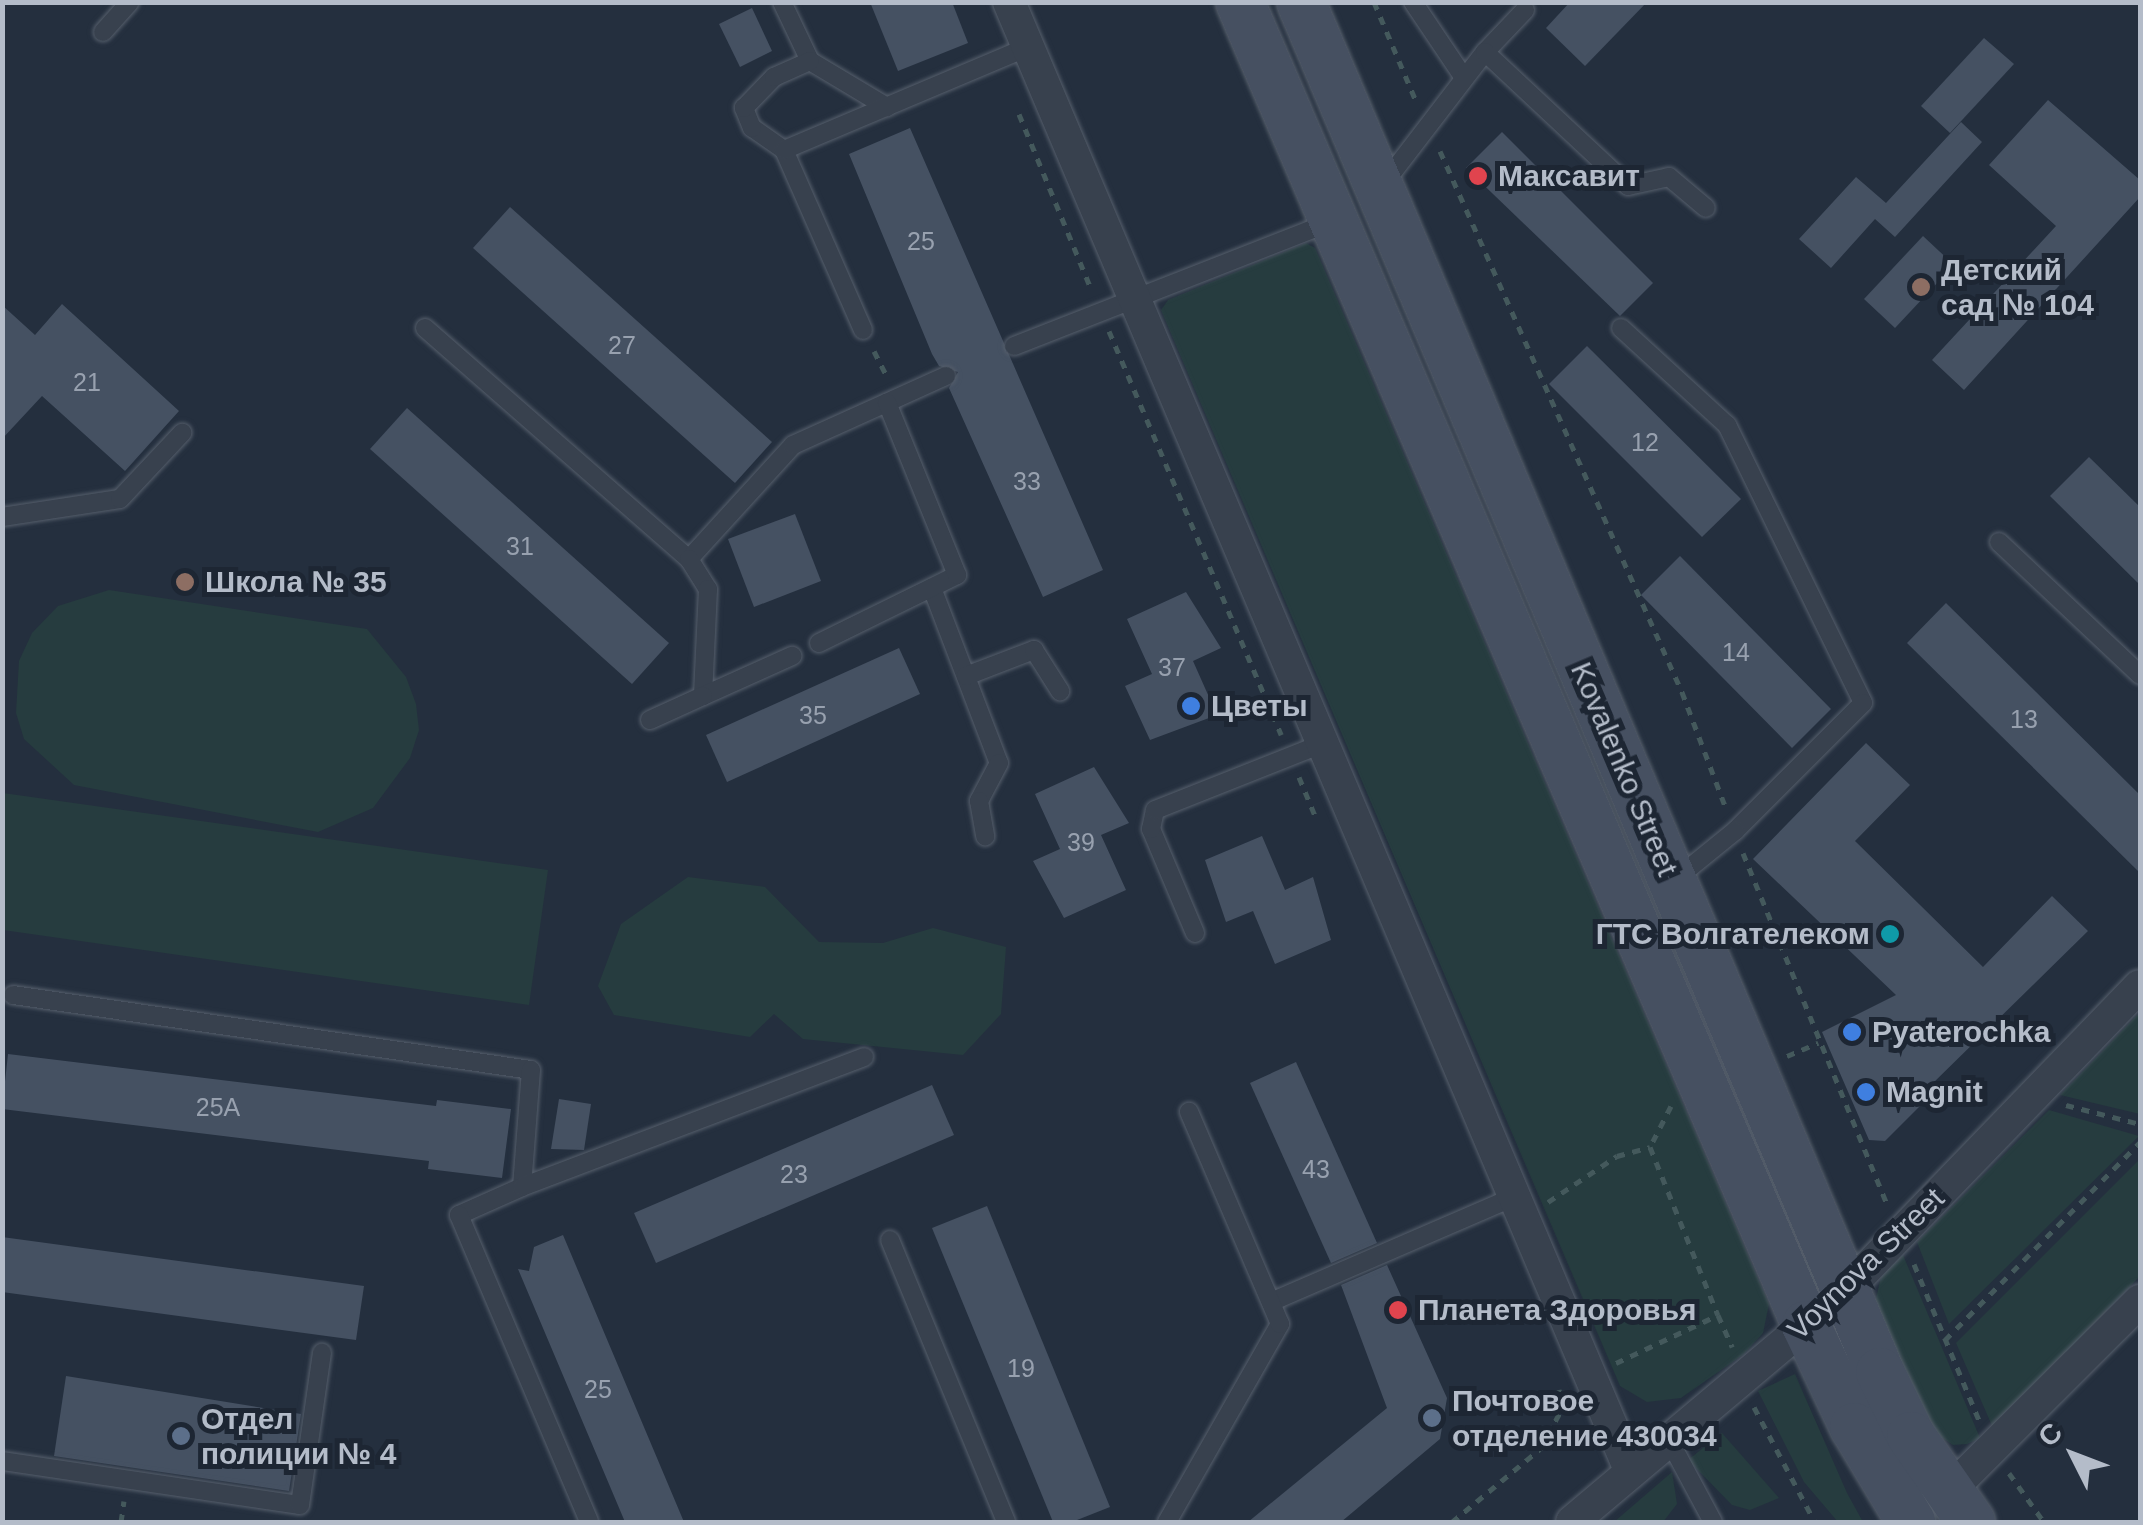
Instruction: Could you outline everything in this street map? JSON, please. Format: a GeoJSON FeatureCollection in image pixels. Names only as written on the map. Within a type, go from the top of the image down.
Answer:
{"type":"FeatureCollection","features":[{"type":"Feature","properties":{"kind":"main road","name":"Kovalenko Street"},"geometry":{"type":"LineString","coordinates":[[1240,2],[1331,222],[1628,900],[1806,1325],[1854,1427],[1910,1522]]}},
{"type":"Feature","properties":{"kind":"main road","name":"Kovalenko Street"},"geometry":{"type":"LineString","coordinates":[[1301,2],[1382,186],[1672,882],[1911,1436],[1960,1508]]}},
{"type":"Feature","properties":{"kind":"main road"},"geometry":{"type":"LineString","coordinates":[[1331,222],[1382,186]]}},
{"type":"Feature","properties":{"kind":"main road"},"geometry":{"type":"LineString","coordinates":[[1628,900],[1672,882]]}},
{"type":"Feature","properties":{"kind":"main road","name":"Voynova Street"},"geometry":{"type":"LineString","coordinates":[[1806,1325],[1847,1289]]}},
{"type":"Feature","properties":{"kind":"main road"},"geometry":{"type":"LineString","coordinates":[[1910,1522],[1960,1508]]}},
{"type":"Feature","properties":{"kind":"street"},"geometry":{"type":"LineString","coordinates":[[1009,2],[1631,1472]]}},
{"type":"Feature","properties":{"kind":"street","name":"Voynova Street"},"geometry":{"type":"LineString","coordinates":[[1847,1289],[2140,986]]}},
{"type":"Feature","properties":{"kind":"street"},"geometry":{"type":"LineString","coordinates":[[1960,1508],[1993,1452],[2140,1301]]}},
{"type":"Feature","properties":{"kind":"street","name":"Voynova Street"},"geometry":{"type":"LineString","coordinates":[[1572,1522],[1806,1325]]}},
{"type":"Feature","properties":{"kind":"lane"},"geometry":{"type":"LineString","coordinates":[[102,32],[130,2]]}},
{"type":"Feature","properties":{"kind":"lane"},"geometry":{"type":"LineString","coordinates":[[782,2],[810,61],[886,107]]}},
{"type":"Feature","properties":{"kind":"lane"},"geometry":{"type":"LineString","coordinates":[[1414,2],[1462,75]]}},
{"type":"Feature","properties":{"kind":"lane"},"geometry":{"type":"LineString","coordinates":[[1382,186],[1431,130],[1462,75],[1525,10]]}},
{"type":"Feature","properties":{"kind":"lane"},"geometry":{"type":"LineString","coordinates":[[784,150],[1028,47]]}},
{"type":"Feature","properties":{"kind":"lane"},"geometry":{"type":"LineString","coordinates":[[1485,52],[1628,186],[1669,177],[1706,208]]}},
{"type":"Feature","properties":{"kind":"lane"},"geometry":{"type":"LineString","coordinates":[[810,61],[774,76],[744,108],[752,128],[784,150],[864,330]]}},
{"type":"Feature","properties":{"kind":"lane"},"geometry":{"type":"LineString","coordinates":[[1014,346],[1331,222]]}},
{"type":"Feature","properties":{"kind":"lane"},"geometry":{"type":"LineString","coordinates":[[425,328],[689,559],[708,588],[702,696]]}},
{"type":"Feature","properties":{"kind":"lane"},"geometry":{"type":"LineString","coordinates":[[1621,328],[1726,426],[1864,704],[1735,832],[1672,882]]}},
{"type":"Feature","properties":{"kind":"lane"},"geometry":{"type":"LineString","coordinates":[[689,559],[793,445],[946,376]]}},
{"type":"Feature","properties":{"kind":"lane"},"geometry":{"type":"LineString","coordinates":[[819,643],[958,576],[892,400]]}},
{"type":"Feature","properties":{"kind":"lane"},"geometry":{"type":"LineString","coordinates":[[2,517],[120,499],[182,433]]}},
{"type":"Feature","properties":{"kind":"lane"},"geometry":{"type":"LineString","coordinates":[[1999,542],[2140,676]]}},
{"type":"Feature","properties":{"kind":"lane"},"geometry":{"type":"LineString","coordinates":[[932,588],[999,763],[979,801],[985,836]]}},
{"type":"Feature","properties":{"kind":"lane"},"geometry":{"type":"LineString","coordinates":[[966,676],[1034,650],[1060,690]]}},
{"type":"Feature","properties":{"kind":"lane"},"geometry":{"type":"LineString","coordinates":[[650,720],[792,656]]}},
{"type":"Feature","properties":{"kind":"lane"},"geometry":{"type":"LineString","coordinates":[[1195,933],[1151,829],[1156,810],[1322,744]]}},
{"type":"Feature","properties":{"kind":"lane"},"geometry":{"type":"LineString","coordinates":[[13,995],[531,1070],[522,1187]]}},
{"type":"Feature","properties":{"kind":"lane"},"geometry":{"type":"LineString","coordinates":[[589,1522],[459,1215],[522,1187],[864,1057]]}},
{"type":"Feature","properties":{"kind":"lane"},"geometry":{"type":"LineString","coordinates":[[1167,1522],[1280,1324],[1189,1112]]}},
{"type":"Feature","properties":{"kind":"lane"},"geometry":{"type":"LineString","coordinates":[[1270,1302],[1519,1208]]}},
{"type":"Feature","properties":{"kind":"lane"},"geometry":{"type":"LineString","coordinates":[[890,1240],[1006,1522]]}},
{"type":"Feature","properties":{"kind":"lane"},"geometry":{"type":"LineString","coordinates":[[2,1461],[300,1505],[322,1353]]}},
{"type":"Feature","properties":{"kind":"lane"},"geometry":{"type":"LineString","coordinates":[[1668,1440],[1713,1522]]}},
{"type":"Feature","properties":{"kind":"path"},"geometry":{"type":"LineString","coordinates":[[1374,2],[1682,692],[1735,832],[1993,1452],[2044,1522]]}},
{"type":"Feature","properties":{"kind":"path"},"geometry":{"type":"LineString","coordinates":[[864,330],[892,400]]}},
{"type":"Feature","properties":{"kind":"path"},"geometry":{"type":"LineString","coordinates":[[2031,1096],[2140,1124]]}},
{"type":"Feature","properties":{"kind":"path"},"geometry":{"type":"LineString","coordinates":[[1945,1340],[2140,1142]]}},
{"type":"Feature","properties":{"kind":"path"},"geometry":{"type":"LineString","coordinates":[[1519,1208],[1617,1156],[1650,1148]]}},
{"type":"Feature","properties":{"kind":"path"},"geometry":{"type":"LineString","coordinates":[[1588,1369],[1635,1359],[1718,1315],[1744,1377]]}},
{"type":"Feature","properties":{"kind":"path"},"geometry":{"type":"LineString","coordinates":[[1736,1413],[1752,1402],[1815,1522]]}},
{"type":"Feature","properties":{"kind":"green space"},"geometry":{"type":"Polygon","coordinates":[[[1306,243],[1315,248],[1769,1304],[1763,1333],[1744,1354],[1681,1398],[1647,1402],[1620,1386],[1161,310],[1168,300],[1306,243]]]}},
{"type":"Feature","properties":{"kind":"green space"},"geometry":{"type":"Polygon","coordinates":[[[109,590],[367,629],[406,677],[416,704],[419,730],[410,758],[373,808],[318,832],[74,785],[24,739],[16,713],[19,661],[32,633],[58,606],[109,590]]]}},
{"type":"Feature","properties":{"kind":"green space"},"geometry":{"type":"Polygon","coordinates":[[[3,793],[548,870],[529,1005],[3,930],[3,793]]]}},
{"type":"Feature","properties":{"kind":"green space"},"geometry":{"type":"Polygon","coordinates":[[[688,877],[765,887],[819,942],[883,943],[933,928],[1006,947],[1001,1014],[963,1055],[803,1039],[774,1014],[750,1037],[614,1015],[598,986],[621,924],[688,877]]]}},
{"type":"Feature","properties":{"kind":"green space"},"geometry":{"type":"Polygon","coordinates":[[[2140,1012],[2140,1114],[2060,1095],[2140,1012]]]}},
{"type":"Feature","properties":{"kind":"green space"},"geometry":{"type":"Polygon","coordinates":[[[2049,1110],[2139,1136],[1949,1324],[1917,1242],[2049,1110]]]}},
{"type":"Feature","properties":{"kind":"green space"},"geometry":{"type":"Polygon","coordinates":[[[2140,1159],[2140,1276],[1993,1428],[1956,1343],[2140,1159]]]}},
{"type":"Feature","properties":{"kind":"green space"},"geometry":{"type":"Polygon","coordinates":[[[1903,1255],[1980,1438],[1967,1444],[1953,1445],[1935,1433],[1874,1307],[1881,1277],[1903,1255]]]}},
{"type":"Feature","properties":{"kind":"green space"},"geometry":{"type":"Polygon","coordinates":[[[1795,1374],[1863,1522],[1838,1522],[1804,1482],[1758,1391],[1795,1374]]]}},
{"type":"Feature","properties":{"kind":"green space"},"geometry":{"type":"Polygon","coordinates":[[[1722,1433],[1779,1498],[1750,1510],[1732,1505],[1688,1460],[1722,1433]]]}},
{"type":"Feature","properties":{"kind":"green space"},"geometry":{"type":"Polygon","coordinates":[[[1672,1472],[1677,1504],[1663,1522],[1614,1522],[1672,1472]]]}},
{"type":"Feature","properties":{"kind":"building"},"geometry":{"type":"Polygon","coordinates":[[[870,2],[952,2],[968,43],[898,71],[870,2]]]}},
{"type":"Feature","properties":{"kind":"building"},"geometry":{"type":"Polygon","coordinates":[[[1570,2],[1647,2],[1585,66],[1546,28],[1570,2]]]}},
{"type":"Feature","properties":{"kind":"building"},"geometry":{"type":"Polygon","coordinates":[[[752,8],[772,51],[740,67],[719,24],[752,8]]]}},
{"type":"Feature","properties":{"kind":"building"},"geometry":{"type":"Polygon","coordinates":[[[1984,38],[2014,64],[1950,133],[1921,106],[1984,38]]]}},
{"type":"Feature","properties":{"kind":"building"},"geometry":{"type":"Polygon","coordinates":[[[2048,100],[2140,180],[2140,197],[1964,390],[1932,360],[2056,226],[1989,165],[2048,100]]]}},
{"type":"Feature","properties":{"kind":"building"},"geometry":{"type":"Polygon","coordinates":[[[1961,122],[1982,142],[1895,237],[1875,219],[1831,268],[1799,239],[1856,177],[1886,203],[1961,122]]]}},
{"type":"Feature","properties":{"kind":"building"},"geometry":{"type":"Polygon","coordinates":[[[910,128],[1103,570],[1043,597],[949,388],[958,372],[939,366],[932,354],[849,154],[910,128]]]}},
{"type":"Feature","properties":{"kind":"building"},"geometry":{"type":"Polygon","coordinates":[[[1502,132],[1653,283],[1620,316],[1466,168],[1502,132]]]}},
{"type":"Feature","properties":{"kind":"building"},"geometry":{"type":"Polygon","coordinates":[[[510,207],[772,442],[735,483],[473,248],[510,207]]]}},
{"type":"Feature","properties":{"kind":"building"},"geometry":{"type":"Polygon","coordinates":[[[1923,236],[1954,265],[1895,328],[1864,299],[1923,236]]]}},
{"type":"Feature","properties":{"kind":"building"},"geometry":{"type":"Polygon","coordinates":[[[62,304],[179,411],[125,471],[42,396],[2,439],[2,305],[35,335],[62,304]]]}},
{"type":"Feature","properties":{"kind":"building"},"geometry":{"type":"Polygon","coordinates":[[[1587,346],[1741,499],[1702,537],[1549,384],[1587,346]]]}},
{"type":"Feature","properties":{"kind":"building"},"geometry":{"type":"Polygon","coordinates":[[[407,408],[669,643],[632,684],[370,449],[407,408]]]}},
{"type":"Feature","properties":{"kind":"building"},"geometry":{"type":"Polygon","coordinates":[[[2089,457],[2140,507],[2140,585],[2050,496],[2089,457]]]}},
{"type":"Feature","properties":{"kind":"building"},"geometry":{"type":"Polygon","coordinates":[[[795,514],[821,581],[754,607],[728,539],[795,514]]]}},
{"type":"Feature","properties":{"kind":"building"},"geometry":{"type":"Polygon","coordinates":[[[1680,556],[1831,709],[1792,748],[1641,595],[1680,556]]]}},
{"type":"Feature","properties":{"kind":"building"},"geometry":{"type":"Polygon","coordinates":[[[1186,592],[1221,648],[1193,661],[1217,715],[1150,740],[1125,686],[1152,674],[1127,619],[1186,592]]]}},
{"type":"Feature","properties":{"kind":"building"},"geometry":{"type":"Polygon","coordinates":[[[1946,603],[2140,795],[2140,873],[1907,643],[1946,603]]]}},
{"type":"Feature","properties":{"kind":"building"},"geometry":{"type":"Polygon","coordinates":[[[899,648],[920,694],[727,782],[706,735],[899,648]]]}},
{"type":"Feature","properties":{"kind":"building"},"geometry":{"type":"Polygon","coordinates":[[[1866,743],[1910,785],[1855,841],[1983,967],[2052,896],[2088,931],[1929,1087],[1934,1092],[1885,1141],[1869,1140],[1822,1032],[1896,995],[1753,859],[1866,743]]]}},
{"type":"Feature","properties":{"kind":"building"},"geometry":{"type":"Polygon","coordinates":[[[1094,767],[1129,823],[1101,835],[1126,890],[1064,918],[1033,861],[1060,849],[1035,794],[1094,767]]]}},
{"type":"Feature","properties":{"kind":"building"},"geometry":{"type":"Polygon","coordinates":[[[1262,836],[1285,890],[1313,877],[1331,940],[1275,964],[1253,911],[1226,922],[1205,860],[1262,836]]]}},
{"type":"Feature","properties":{"kind":"building"},"geometry":{"type":"Polygon","coordinates":[[[8,1054],[436,1106],[437,1100],[511,1109],[502,1178],[428,1169],[429,1161],[2,1109],[8,1054]]]}},
{"type":"Feature","properties":{"kind":"building"},"geometry":{"type":"Polygon","coordinates":[[[1296,1062],[1377,1243],[1331,1263],[1250,1083],[1296,1062]]]}},
{"type":"Feature","properties":{"kind":"building"},"geometry":{"type":"Polygon","coordinates":[[[932,1085],[954,1135],[656,1263],[634,1213],[932,1085]]]}},
{"type":"Feature","properties":{"kind":"building"},"geometry":{"type":"Polygon","coordinates":[[[559,1099],[591,1104],[584,1150],[551,1149],[559,1099]]]}},
{"type":"Feature","properties":{"kind":"building"},"geometry":{"type":"Polygon","coordinates":[[[987,1206],[1110,1507],[1072,1522],[1053,1522],[932,1228],[987,1206]]]}},
{"type":"Feature","properties":{"kind":"building"},"geometry":{"type":"Polygon","coordinates":[[[563,1235],[684,1522],[625,1522],[518,1269],[529,1271],[534,1247],[563,1235]]]}},
{"type":"Feature","properties":{"kind":"building"},"geometry":{"type":"Polygon","coordinates":[[[2,1237],[364,1286],[356,1340],[2,1292],[2,1237]]]}},
{"type":"Feature","properties":{"kind":"building"},"geometry":{"type":"Polygon","coordinates":[[[1387,1265],[1447,1398],[1440,1439],[1341,1522],[1248,1522],[1387,1408],[1341,1285],[1387,1265]]]}},
{"type":"Feature","properties":{"kind":"building","name":"Отдел полиции № 4"},"geometry":{"type":"Polygon","coordinates":[[[66,1376],[301,1414],[289,1491],[54,1456],[66,1376]]]}},
{"type":"Feature","properties":{"kind":"place","name":"Максавит"},"geometry":{"type":"Point","coordinates":[1478,176]}},
{"type":"Feature","properties":{"kind":"place","name":"Детский сад № 104"},"geometry":{"type":"Point","coordinates":[1921,287]}},
{"type":"Feature","properties":{"kind":"place","name":"Школа № 35"},"geometry":{"type":"Point","coordinates":[185,582]}},
{"type":"Feature","properties":{"kind":"place","name":"Цветы"},"geometry":{"type":"Point","coordinates":[1191,706]}},
{"type":"Feature","properties":{"kind":"place","name":"ГТС Волгателеком"},"geometry":{"type":"Point","coordinates":[1890,934]}},
{"type":"Feature","properties":{"kind":"place","name":"Pyaterochka"},"geometry":{"type":"Point","coordinates":[1852,1032]}},
{"type":"Feature","properties":{"kind":"place","name":"Magnit"},"geometry":{"type":"Point","coordinates":[1866,1092]}},
{"type":"Feature","properties":{"kind":"place","name":"Планета Здоровья"},"geometry":{"type":"Point","coordinates":[1398,1310]}},
{"type":"Feature","properties":{"kind":"place","name":"Почтовое отделение 430034"},"geometry":{"type":"Point","coordinates":[1432,1418]}},
{"type":"Feature","properties":{"kind":"place","name":"Отдел полиции № 4"},"geometry":{"type":"Point","coordinates":[181,1436]}}]}
